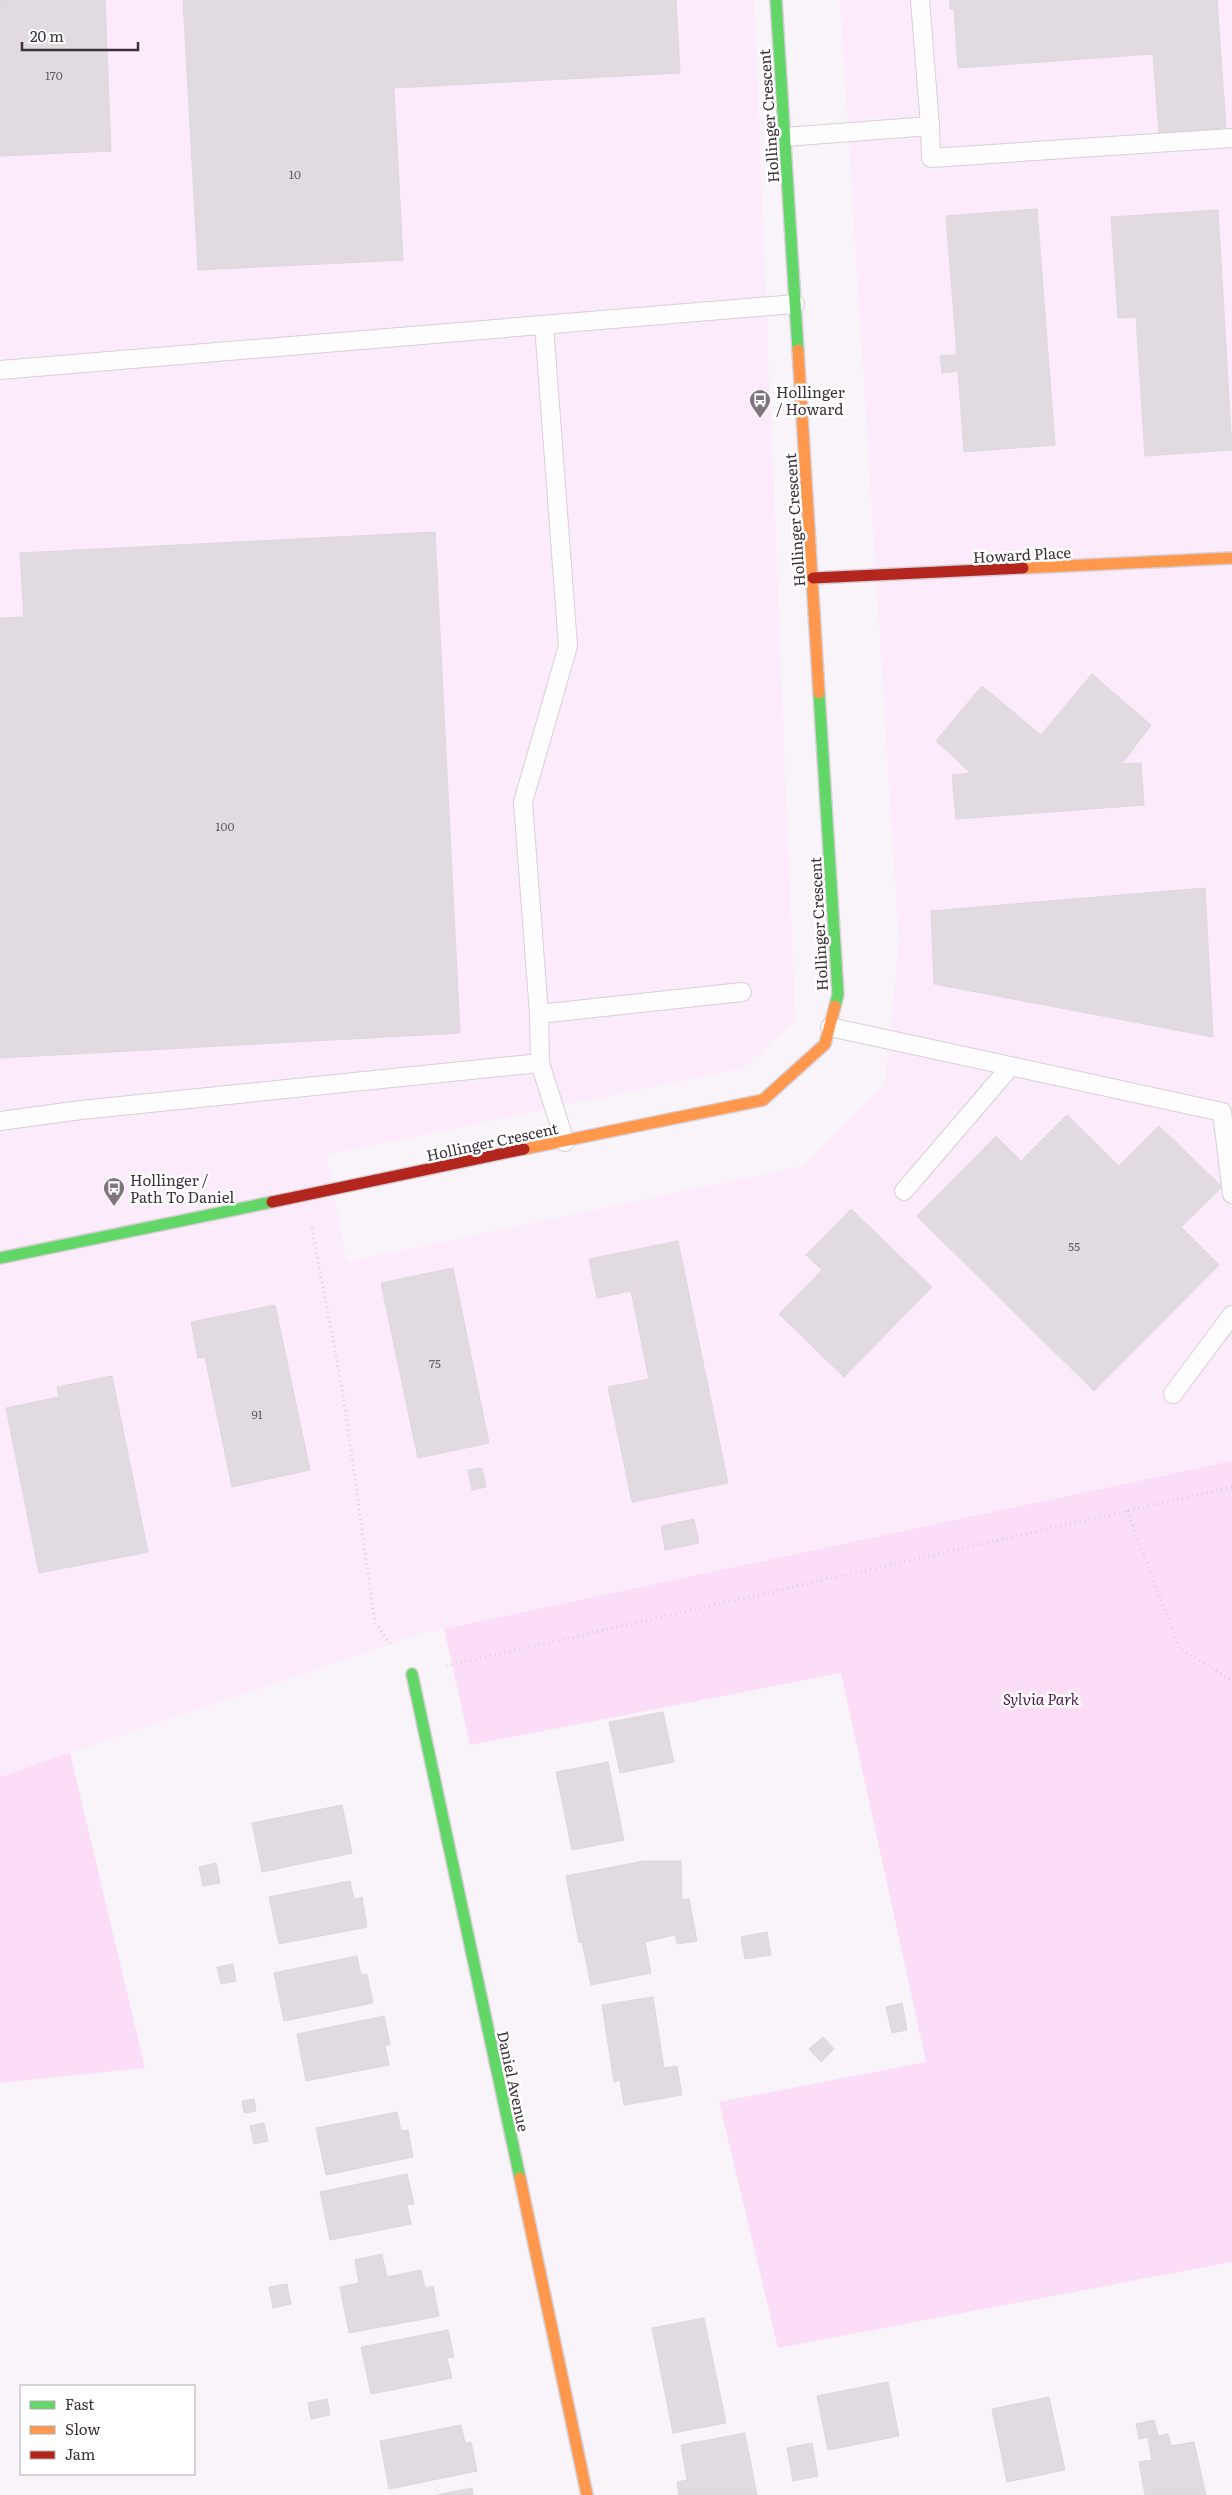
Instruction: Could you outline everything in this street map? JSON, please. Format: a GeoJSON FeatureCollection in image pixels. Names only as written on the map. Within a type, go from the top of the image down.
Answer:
{"type":"FeatureCollection","features":[{"type":"Feature","properties":{"kind":"street","name":"Hollinger Crescent"},"geometry":{"type":"LineString","coordinates":[[0,1258],[763,1100],[825,1044],[838,994],[776,0]]}},
{"type":"Feature","properties":{"kind":"street","name":"Howard Place"},"geometry":{"type":"LineString","coordinates":[[813,578],[1232,558]]}},
{"type":"Feature","properties":{"kind":"street","name":"Daniel Avenue"},"geometry":{"type":"LineString","coordinates":[[412,1674],[587,2495]]}},
{"type":"Feature","properties":{"kind":"lane"},"geometry":{"type":"LineString","coordinates":[[920,0],[931,158],[1232,138]]}},
{"type":"Feature","properties":{"kind":"lane"},"geometry":{"type":"LineString","coordinates":[[785,137],[930,126]]}},
{"type":"Feature","properties":{"kind":"lane"},"geometry":{"type":"LineString","coordinates":[[0,370],[795,304]]}},
{"type":"Feature","properties":{"kind":"lane"},"geometry":{"type":"LineString","coordinates":[[544,325],[568,646],[523,802],[539,1014],[540,1063],[565,1142]]}},
{"type":"Feature","properties":{"kind":"lane"},"geometry":{"type":"LineString","coordinates":[[539,1014],[742,992]]}},
{"type":"Feature","properties":{"kind":"lane"},"geometry":{"type":"LineString","coordinates":[[830,1027],[1222,1112],[1232,1194]]}},
{"type":"Feature","properties":{"kind":"lane"},"geometry":{"type":"LineString","coordinates":[[0,1121],[81,1110],[540,1063]]}},
{"type":"Feature","properties":{"kind":"lane"},"geometry":{"type":"LineString","coordinates":[[904,1191],[1011,1066]]}},
{"type":"Feature","properties":{"kind":"lane"},"geometry":{"type":"LineString","coordinates":[[1173,1394],[1232,1315]]}},
{"type":"Feature","properties":{"kind":"path"},"geometry":{"type":"LineString","coordinates":[[306,1195],[343,1394],[375,1623],[412,1674],[1232,1487]]}},
{"type":"Feature","properties":{"kind":"path"},"geometry":{"type":"LineString","coordinates":[[1127,1511],[1180,1649],[1232,1680]]}},
{"type":"Feature","properties":{"kind":"shaded area"},"geometry":{"type":"Polygon","coordinates":[[[0,0],[754,0],[795,1020],[744,1068],[326,1155],[347,1262],[803,1166],[885,1083],[899,943],[840,0],[1232,0],[1232,1461],[420,1634],[0,1777],[0,0]]]}},
{"type":"Feature","properties":{"kind":"green space","name":"Sylvia Park"},"geometry":{"type":"Polygon","coordinates":[[[1232,1461],[1232,2262],[778,2348],[719,2102],[926,2062],[841,1673],[470,1745],[444,1629],[1232,1461]]]}},
{"type":"Feature","properties":{"kind":"green space"},"geometry":{"type":"Polygon","coordinates":[[[70,1753],[145,2068],[0,2083],[0,1777],[70,1753]]]}},
{"type":"Feature","properties":{"kind":"building"},"geometry":{"type":"Polygon","coordinates":[[[0,0],[105,0],[111,151],[0,156],[0,0]]]}},
{"type":"Feature","properties":{"kind":"building"},"geometry":{"type":"Polygon","coordinates":[[[183,0],[676,0],[680,73],[394,88],[403,260],[198,270],[183,0]]]}},
{"type":"Feature","properties":{"kind":"building"},"geometry":{"type":"Polygon","coordinates":[[[950,0],[1217,0],[1226,128],[1159,133],[1153,54],[958,68],[954,9],[950,9],[950,0]]]}},
{"type":"Feature","properties":{"kind":"building"},"geometry":{"type":"Polygon","coordinates":[[[1037,209],[1055,445],[964,452],[958,371],[942,373],[940,356],[957,355],[946,216],[1037,209]]]}},
{"type":"Feature","properties":{"kind":"building"},"geometry":{"type":"Polygon","coordinates":[[[1218,210],[1232,450],[1145,456],[1136,317],[1118,318],[1111,217],[1218,210]]]}},
{"type":"Feature","properties":{"kind":"building"},"geometry":{"type":"Polygon","coordinates":[[[435,532],[460,1033],[0,1058],[0,618],[24,617],[20,553],[435,532]]]}},
{"type":"Feature","properties":{"kind":"building"},"geometry":{"type":"Polygon","coordinates":[[[1092,674],[1151,725],[1122,764],[1141,763],[1144,805],[956,819],[952,775],[971,773],[936,741],[982,686],[1041,735],[1092,674]]]}},
{"type":"Feature","properties":{"kind":"building"},"geometry":{"type":"Polygon","coordinates":[[[1205,888],[1213,1037],[934,984],[931,911],[1205,888]]]}},
{"type":"Feature","properties":{"kind":"building"},"geometry":{"type":"Polygon","coordinates":[[[1067,1115],[1119,1166],[1159,1126],[1222,1187],[1181,1227],[1219,1265],[1094,1391],[917,1216],[996,1136],[1021,1161],[1067,1115]]]}},
{"type":"Feature","properties":{"kind":"building"},"geometry":{"type":"Polygon","coordinates":[[[851,1209],[932,1287],[844,1377],[779,1314],[822,1270],[806,1255],[851,1209]]]}},
{"type":"Feature","properties":{"kind":"building"},"geometry":{"type":"Polygon","coordinates":[[[678,1241],[728,1483],[632,1502],[608,1387],[649,1379],[631,1291],[597,1298],[589,1259],[678,1241]]]}},
{"type":"Feature","properties":{"kind":"building"},"geometry":{"type":"Polygon","coordinates":[[[453,1268],[489,1443],[418,1458],[381,1283],[453,1268]]]}},
{"type":"Feature","properties":{"kind":"building"},"geometry":{"type":"Polygon","coordinates":[[[275,1305],[310,1470],[232,1487],[205,1357],[198,1358],[191,1322],[275,1305]]]}},
{"type":"Feature","properties":{"kind":"building"},"geometry":{"type":"Polygon","coordinates":[[[112,1376],[148,1552],[39,1573],[6,1408],[59,1397],[57,1387],[112,1376]]]}},
{"type":"Feature","properties":{"kind":"building"},"geometry":{"type":"Polygon","coordinates":[[[482,1468],[486,1487],[472,1490],[468,1470],[482,1468]]]}},
{"type":"Feature","properties":{"kind":"building"},"geometry":{"type":"Polygon","coordinates":[[[694,1519],[699,1543],[665,1550],[661,1526],[694,1519]]]}},
{"type":"Feature","properties":{"kind":"building"},"geometry":{"type":"Polygon","coordinates":[[[663,1712],[674,1762],[620,1773],[609,1722],[663,1712]]]}},
{"type":"Feature","properties":{"kind":"building"},"geometry":{"type":"Polygon","coordinates":[[[608,1762],[624,1840],[572,1850],[556,1772],[608,1762]]]}},
{"type":"Feature","properties":{"kind":"building"},"geometry":{"type":"Polygon","coordinates":[[[342,1805],[352,1853],[262,1872],[252,1823],[342,1805]]]}},
{"type":"Feature","properties":{"kind":"building"},"geometry":{"type":"Polygon","coordinates":[[[644,1861],[681,1861],[682,1900],[689,1899],[697,1941],[677,1944],[675,1935],[645,1942],[651,1973],[591,1985],[582,1942],[579,1943],[566,1876],[644,1861]]]}},
{"type":"Feature","properties":{"kind":"building"},"geometry":{"type":"Polygon","coordinates":[[[216,1863],[220,1883],[203,1886],[199,1867],[216,1863]]]}},
{"type":"Feature","properties":{"kind":"building"},"geometry":{"type":"Polygon","coordinates":[[[350,1881],[354,1899],[362,1897],[367,1927],[279,1944],[269,1897],[350,1881]]]}},
{"type":"Feature","properties":{"kind":"building"},"geometry":{"type":"Polygon","coordinates":[[[767,1932],[771,1955],[745,1959],[741,1937],[767,1932]]]}},
{"type":"Feature","properties":{"kind":"building"},"geometry":{"type":"Polygon","coordinates":[[[357,1956],[361,1975],[367,1974],[373,2003],[284,2021],[274,1973],[357,1956]]]}},
{"type":"Feature","properties":{"kind":"building"},"geometry":{"type":"Polygon","coordinates":[[[233,1964],[236,1981],[221,1984],[217,1967],[233,1964]]]}},
{"type":"Feature","properties":{"kind":"building"},"geometry":{"type":"Polygon","coordinates":[[[653,1997],[664,2068],[677,2066],[682,2095],[624,2105],[620,2080],[614,2082],[602,2005],[653,1997]]]}},
{"type":"Feature","properties":{"kind":"building"},"geometry":{"type":"Polygon","coordinates":[[[902,2003],[907,2030],[892,2033],[886,2007],[902,2003]]]}},
{"type":"Feature","properties":{"kind":"building"},"geometry":{"type":"Polygon","coordinates":[[[384,2016],[390,2044],[385,2046],[389,2065],[306,2081],[297,2034],[384,2016]]]}},
{"type":"Feature","properties":{"kind":"building"},"geometry":{"type":"Polygon","coordinates":[[[823,2037],[834,2049],[821,2062],[809,2049],[823,2037]]]}},
{"type":"Feature","properties":{"kind":"building"},"geometry":{"type":"Polygon","coordinates":[[[254,2099],[256,2111],[244,2113],[242,2101],[254,2099]]]}},
{"type":"Feature","properties":{"kind":"building"},"geometry":{"type":"Polygon","coordinates":[[[397,2112],[401,2131],[408,2130],[413,2157],[326,2175],[316,2128],[397,2112]]]}},
{"type":"Feature","properties":{"kind":"building"},"geometry":{"type":"Polygon","coordinates":[[[264,2123],[268,2141],[254,2144],[250,2126],[264,2123]]]}},
{"type":"Feature","properties":{"kind":"building"},"geometry":{"type":"Polygon","coordinates":[[[407,2174],[414,2204],[407,2205],[411,2224],[330,2240],[320,2192],[407,2174]]]}},
{"type":"Feature","properties":{"kind":"building"},"geometry":{"type":"Polygon","coordinates":[[[382,2254],[387,2277],[421,2270],[425,2288],[433,2286],[439,2316],[349,2333],[340,2287],[359,2283],[355,2260],[382,2254]]]}},
{"type":"Feature","properties":{"kind":"building"},"geometry":{"type":"Polygon","coordinates":[[[287,2284],[291,2304],[273,2308],[269,2287],[287,2284]]]}},
{"type":"Feature","properties":{"kind":"building"},"geometry":{"type":"Polygon","coordinates":[[[704,2318],[726,2423],[673,2433],[652,2328],[704,2318]]]}},
{"type":"Feature","properties":{"kind":"building"},"geometry":{"type":"Polygon","coordinates":[[[448,2330],[454,2357],[447,2358],[452,2378],[371,2394],[361,2347],[448,2330]]]}},
{"type":"Feature","properties":{"kind":"building"},"geometry":{"type":"Polygon","coordinates":[[[888,2382],[899,2436],[828,2450],[817,2396],[888,2382]]]}},
{"type":"Feature","properties":{"kind":"building"},"geometry":{"type":"Polygon","coordinates":[[[1049,2397],[1065,2470],[1007,2482],[992,2409],[1049,2397]]]}},
{"type":"Feature","properties":{"kind":"building"},"geometry":{"type":"Polygon","coordinates":[[[327,2399],[330,2415],[311,2419],[308,2403],[327,2399]]]}},
{"type":"Feature","properties":{"kind":"building"},"geometry":{"type":"Polygon","coordinates":[[[1154,2420],[1158,2435],[1139,2439],[1136,2424],[1154,2420]]]}},
{"type":"Feature","properties":{"kind":"building"},"geometry":{"type":"Polygon","coordinates":[[[461,2425],[465,2443],[471,2442],[477,2471],[389,2489],[380,2441],[461,2425]]]}},
{"type":"Feature","properties":{"kind":"building"},"geometry":{"type":"Polygon","coordinates":[[[745,2433],[757,2495],[679,2495],[677,2482],[687,2480],[681,2445],[745,2433]]]}},
{"type":"Feature","properties":{"kind":"building"},"geometry":{"type":"Polygon","coordinates":[[[1168,2434],[1171,2446],[1194,2442],[1206,2495],[1145,2495],[1139,2462],[1152,2460],[1148,2438],[1168,2434]]]}},
{"type":"Feature","properties":{"kind":"building"},"geometry":{"type":"Polygon","coordinates":[[[812,2443],[818,2476],[793,2481],[787,2448],[812,2443]]]}},
{"type":"Feature","properties":{"kind":"building"},"geometry":{"type":"Polygon","coordinates":[[[472,2488],[473,2495],[437,2495],[472,2488]]]}},
{"type":"Feature","properties":{"kind":"traffic: fast"},"geometry":{"type":"LineString","coordinates":[[776,0],[798,350]]}},
{"type":"Feature","properties":{"kind":"traffic: fast"},"geometry":{"type":"LineString","coordinates":[[819,693],[838,994],[835,1006]]}},
{"type":"Feature","properties":{"kind":"traffic: fast"},"geometry":{"type":"LineString","coordinates":[[0,1258],[272,1202]]}},
{"type":"Feature","properties":{"kind":"traffic: fast"},"geometry":{"type":"LineString","coordinates":[[412,1674],[520,2178]]}},
{"type":"Feature","properties":{"kind":"traffic: slow"},"geometry":{"type":"LineString","coordinates":[[798,350],[819,693]]}},
{"type":"Feature","properties":{"kind":"traffic: slow"},"geometry":{"type":"LineString","coordinates":[[1023,568],[1232,558]]}},
{"type":"Feature","properties":{"kind":"traffic: slow"},"geometry":{"type":"LineString","coordinates":[[524,1149],[763,1100],[825,1044],[835,1006]]}},
{"type":"Feature","properties":{"kind":"traffic: slow"},"geometry":{"type":"LineString","coordinates":[[520,2178],[587,2495]]}},
{"type":"Feature","properties":{"kind":"traffic: jam"},"geometry":{"type":"LineString","coordinates":[[813,578],[1023,568]]}},
{"type":"Feature","properties":{"kind":"traffic: jam"},"geometry":{"type":"LineString","coordinates":[[272,1202],[524,1149]]}},
{"type":"Feature","properties":{"kind":"place","name":"Hollinger / Howard"},"geometry":{"type":"Point","coordinates":[760,419]}},
{"type":"Feature","properties":{"kind":"place","name":"Hollinger / Path To Daniel"},"geometry":{"type":"Point","coordinates":[114,1207]}}]}
